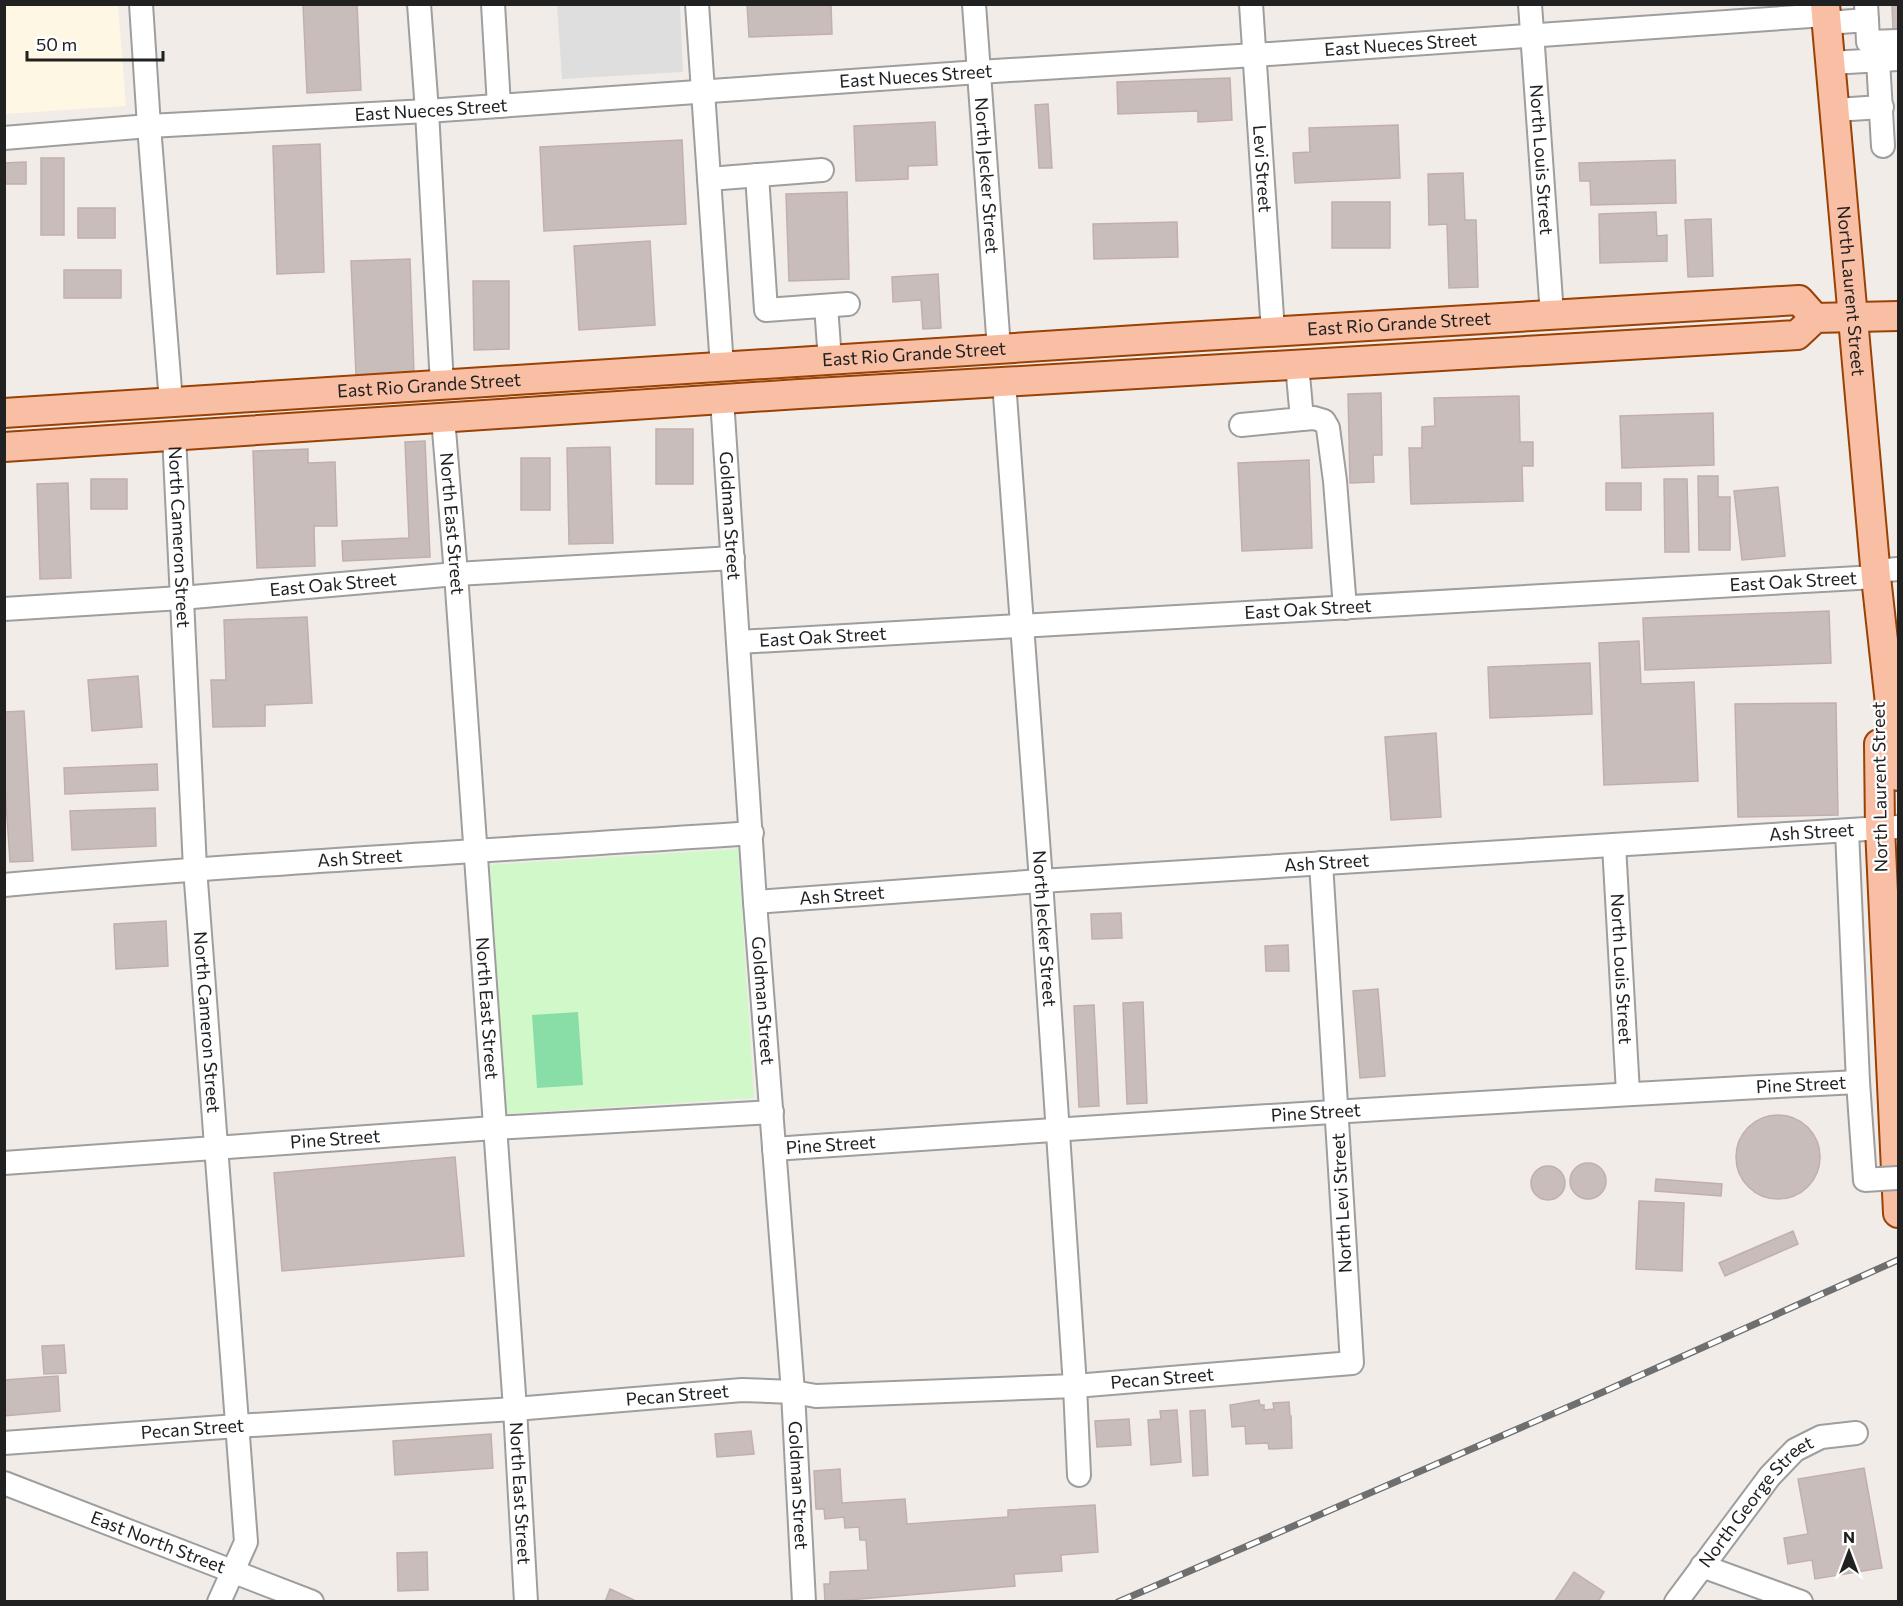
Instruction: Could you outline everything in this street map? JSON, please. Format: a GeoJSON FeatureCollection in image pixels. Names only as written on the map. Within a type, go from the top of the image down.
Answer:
{"type":"FeatureCollection","features":[{"type":"Feature","properties":{"kind":"main road","name":"North Laurent Street"},"geometry":{"type":"LineString","coordinates":[[1826,14],[1853,316],[1890,627],[1899,777]]}},
{"type":"Feature","properties":{"kind":"main road","name":"East Rio Grande Street"},"geometry":{"type":"LineString","coordinates":[[4,413],[1799,300],[1815,318],[1797,335],[722,399],[4,447]]}},
{"type":"Feature","properties":{"kind":"main road"},"geometry":{"type":"LineString","coordinates":[[1815,318],[1899,316]]}},
{"type":"Feature","properties":{"kind":"main road"},"geometry":{"type":"LineString","coordinates":[[722,399],[734,384],[777,380],[797,362]]}},
{"type":"Feature","properties":{"kind":"main road"},"geometry":{"type":"LineString","coordinates":[[643,404],[650,394],[659,389],[697,385],[711,380],[722,367]]}},
{"type":"Feature","properties":{"kind":"main road","name":"North Laurent Street"},"geometry":{"type":"LineString","coordinates":[[1883,572],[1899,1213]]}},
{"type":"Feature","properties":{"kind":"street"},"geometry":{"type":"LineString","coordinates":[[141,4],[171,402]]}},
{"type":"Feature","properties":{"kind":"street"},"geometry":{"type":"LineString","coordinates":[[419,4],[442,385]]}},
{"type":"Feature","properties":{"kind":"street"},"geometry":{"type":"LineString","coordinates":[[493,4],[499,106]]}},
{"type":"Feature","properties":{"kind":"street"},"geometry":{"type":"LineString","coordinates":[[698,4],[722,367]]}},
{"type":"Feature","properties":{"kind":"street","name":"North Jecker Street"},"geometry":{"type":"LineString","coordinates":[[974,4],[999,349]]}},
{"type":"Feature","properties":{"kind":"street","name":"Levi Street"},"geometry":{"type":"LineString","coordinates":[[1251,4],[1273,332]]}},
{"type":"Feature","properties":{"kind":"street","name":"North Louis Street"},"geometry":{"type":"LineString","coordinates":[[1530,4],[1552,315]]}},
{"type":"Feature","properties":{"kind":"street"},"geometry":{"type":"LineString","coordinates":[[1866,12],[1868,42],[1899,41]]}},
{"type":"Feature","properties":{"kind":"street","name":"East Nueces Street"},"geometry":{"type":"LineString","coordinates":[[4,138],[149,126],[427,111],[1866,12]]}},
{"type":"Feature","properties":{"kind":"street"},"geometry":{"type":"LineString","coordinates":[[1831,63],[1888,60],[1882,107],[1883,146]]}},
{"type":"Feature","properties":{"kind":"street"},"geometry":{"type":"LineString","coordinates":[[1835,110],[1882,107]]}},
{"type":"Feature","properties":{"kind":"street"},"geometry":{"type":"LineString","coordinates":[[709,179],[822,170]]}},
{"type":"Feature","properties":{"kind":"street"},"geometry":{"type":"LineString","coordinates":[[757,175],[766,310],[837,305],[830,360]]}},
{"type":"Feature","properties":{"kind":"street"},"geometry":{"type":"LineString","coordinates":[[1297,364],[1302,418]]}},
{"type":"Feature","properties":{"kind":"street","name":"North Jecker Street"},"geometry":{"type":"LineString","coordinates":[[1004,382],[1041,881],[1079,1475]]}},
{"type":"Feature","properties":{"kind":"street","name":"Goldman Street"},"geometry":{"type":"LineString","coordinates":[[722,399],[755,902],[793,1392],[804,1602]]}},
{"type":"Feature","properties":{"kind":"street","name":"North East Street"},"geometry":{"type":"LineString","coordinates":[[443,418],[476,852],[515,1409],[526,1602]]}},
{"type":"Feature","properties":{"kind":"street"},"geometry":{"type":"LineString","coordinates":[[1241,425],[1314,418],[1324,421],[1329,428],[1345,608]]}},
{"type":"Feature","properties":{"kind":"street","name":"North Cameron Street"},"geometry":{"type":"LineString","coordinates":[[174,435],[195,868],[246,1542],[219,1602]]}},
{"type":"Feature","properties":{"kind":"street","name":"East Oak Street"},"geometry":{"type":"LineString","coordinates":[[4,609],[181,598],[456,574],[733,558]]}},
{"type":"Feature","properties":{"kind":"street","name":"East Oak Street"},"geometry":{"type":"LineString","coordinates":[[739,642],[1345,608],[1883,572]]}},
{"type":"Feature","properties":{"kind":"street","name":"Ash Street"},"geometry":{"type":"LineString","coordinates":[[755,902],[1041,881],[1889,828]]}},
{"type":"Feature","properties":{"kind":"street"},"geometry":{"type":"LineString","coordinates":[[1847,831],[1858,1082],[1865,1180],[1889,1179]]}},
{"type":"Feature","properties":{"kind":"street","name":"Ash Street"},"geometry":{"type":"LineString","coordinates":[[4,885],[195,868],[752,833]]}},
{"type":"Feature","properties":{"kind":"street","name":"North Louis Street"},"geometry":{"type":"LineString","coordinates":[[1614,845],[1628,1093]]}},
{"type":"Feature","properties":{"kind":"street","name":"North Levi Street"},"geometry":{"type":"LineString","coordinates":[[1321,863],[1352,1363]]}},
{"type":"Feature","properties":{"kind":"street","name":"Pine Street"},"geometry":{"type":"LineString","coordinates":[[774,1149],[1628,1093],[1858,1082]]}},
{"type":"Feature","properties":{"kind":"street","name":"Pine Street"},"geometry":{"type":"LineString","coordinates":[[4,1163],[494,1128],[772,1112]]}},
{"type":"Feature","properties":{"kind":"street","name":"Pecan Street"},"geometry":{"type":"LineString","coordinates":[[4,1443],[515,1409],[742,1390],[793,1392],[816,1396],[1075,1386],[1352,1363]]}},
{"type":"Feature","properties":{"kind":"street","name":"North George Street"},"geometry":{"type":"LineString","coordinates":[[1676,1602],[1770,1476],[1795,1450],[1821,1437],[1856,1433]]}},
{"type":"Feature","properties":{"kind":"street","name":"East North Street"},"geometry":{"type":"LineString","coordinates":[[4,1484],[312,1602]]}},
{"type":"Feature","properties":{"kind":"street"},"geometry":{"type":"LineString","coordinates":[[1702,1566],[1801,1602]]}},
{"type":"Feature","properties":{"kind":"shaded area"},"geometry":{"type":"Polygon","coordinates":[[[5,4],[118,5],[126,106],[5,114],[5,4]]]}},
{"type":"Feature","properties":{"kind":"shaded area"},"geometry":{"type":"Polygon","coordinates":[[[557,5],[680,5],[683,72],[562,79],[557,5]]]}},
{"type":"Feature","properties":{"kind":"green space"},"geometry":{"type":"Polygon","coordinates":[[[738,849],[754,1098],[506,1114],[490,865],[738,849]]]}},
{"type":"Feature","properties":{"kind":"green space"},"geometry":{"type":"Polygon","coordinates":[[[578,1012],[583,1085],[537,1088],[532,1015],[578,1012]]]}},
{"type":"Feature","properties":{"kind":"building"},"geometry":{"type":"Polygon","coordinates":[[[303,4],[357,4],[361,90],[307,93],[303,4]]]}},
{"type":"Feature","properties":{"kind":"building"},"geometry":{"type":"Polygon","coordinates":[[[747,4],[831,4],[832,34],[749,37],[747,4]]]}},
{"type":"Feature","properties":{"kind":"building"},"geometry":{"type":"Polygon","coordinates":[[[1892,4],[1898,4],[1898,29],[1893,29],[1892,4]]]}},
{"type":"Feature","properties":{"kind":"building"},"geometry":{"type":"Polygon","coordinates":[[[1230,78],[1232,120],[1198,122],[1198,111],[1118,114],[1117,82],[1230,78]]]}},
{"type":"Feature","properties":{"kind":"building"},"geometry":{"type":"Polygon","coordinates":[[[1048,104],[1052,168],[1039,168],[1035,105],[1048,104]]]}},
{"type":"Feature","properties":{"kind":"building"},"geometry":{"type":"Polygon","coordinates":[[[935,122],[937,165],[908,166],[908,179],[856,181],[854,126],[935,122]]]}},
{"type":"Feature","properties":{"kind":"building"},"geometry":{"type":"Polygon","coordinates":[[[1398,125],[1400,178],[1295,183],[1293,153],[1310,152],[1309,128],[1398,125]]]}},
{"type":"Feature","properties":{"kind":"building"},"geometry":{"type":"Polygon","coordinates":[[[682,140],[686,224],[544,231],[540,147],[682,140]]]}},
{"type":"Feature","properties":{"kind":"building"},"geometry":{"type":"Polygon","coordinates":[[[320,144],[324,272],[277,274],[273,146],[320,144]]]}},
{"type":"Feature","properties":{"kind":"building"},"geometry":{"type":"Polygon","coordinates":[[[41,158],[64,158],[64,235],[41,235],[41,158]]]}},
{"type":"Feature","properties":{"kind":"building"},"geometry":{"type":"Polygon","coordinates":[[[1675,160],[1676,203],[1591,205],[1590,181],[1580,181],[1579,163],[1675,160]]]}},
{"type":"Feature","properties":{"kind":"building"},"geometry":{"type":"Polygon","coordinates":[[[26,162],[26,184],[4,184],[4,163],[26,162]]]}},
{"type":"Feature","properties":{"kind":"building"},"geometry":{"type":"Polygon","coordinates":[[[1463,173],[1465,220],[1476,220],[1478,287],[1449,288],[1447,224],[1429,225],[1428,174],[1463,173]]]}},
{"type":"Feature","properties":{"kind":"building"},"geometry":{"type":"Polygon","coordinates":[[[847,192],[849,279],[789,281],[786,194],[847,192]]]}},
{"type":"Feature","properties":{"kind":"building"},"geometry":{"type":"Polygon","coordinates":[[[1332,202],[1390,202],[1390,248],[1332,248],[1332,202]]]}},
{"type":"Feature","properties":{"kind":"building"},"geometry":{"type":"Polygon","coordinates":[[[78,208],[115,208],[115,238],[78,238],[78,208]]]}},
{"type":"Feature","properties":{"kind":"building"},"geometry":{"type":"Polygon","coordinates":[[[1656,212],[1657,236],[1667,235],[1667,261],[1600,263],[1599,214],[1656,212]]]}},
{"type":"Feature","properties":{"kind":"building"},"geometry":{"type":"Polygon","coordinates":[[[1711,219],[1713,276],[1688,277],[1685,220],[1711,219]]]}},
{"type":"Feature","properties":{"kind":"building"},"geometry":{"type":"Polygon","coordinates":[[[1177,222],[1178,257],[1094,259],[1093,224],[1177,222]]]}},
{"type":"Feature","properties":{"kind":"building"},"geometry":{"type":"Polygon","coordinates":[[[650,241],[655,325],[579,330],[574,246],[650,241]]]}},
{"type":"Feature","properties":{"kind":"building"},"geometry":{"type":"Polygon","coordinates":[[[410,259],[414,373],[356,375],[351,261],[410,259]]]}},
{"type":"Feature","properties":{"kind":"building"},"geometry":{"type":"Polygon","coordinates":[[[64,270],[121,270],[121,298],[64,298],[64,270]]]}},
{"type":"Feature","properties":{"kind":"building"},"geometry":{"type":"Polygon","coordinates":[[[938,274],[941,328],[923,329],[921,300],[893,302],[892,277],[938,274]]]}},
{"type":"Feature","properties":{"kind":"building"},"geometry":{"type":"Polygon","coordinates":[[[473,281],[509,281],[509,349],[474,350],[473,281]]]}},
{"type":"Feature","properties":{"kind":"building"},"geometry":{"type":"Polygon","coordinates":[[[1381,393],[1382,455],[1373,455],[1374,482],[1350,483],[1348,394],[1381,393]]]}},
{"type":"Feature","properties":{"kind":"building"},"geometry":{"type":"Polygon","coordinates":[[[1519,396],[1520,442],[1533,442],[1533,466],[1522,466],[1523,501],[1411,504],[1409,448],[1422,448],[1422,427],[1435,426],[1434,398],[1519,396]]]}},
{"type":"Feature","properties":{"kind":"building"},"geometry":{"type":"Polygon","coordinates":[[[1713,413],[1714,465],[1622,468],[1620,416],[1713,413]]]}},
{"type":"Feature","properties":{"kind":"building"},"geometry":{"type":"Polygon","coordinates":[[[656,429],[693,429],[693,484],[656,484],[656,429]]]}},
{"type":"Feature","properties":{"kind":"building"},"geometry":{"type":"Polygon","coordinates":[[[425,441],[430,557],[343,561],[342,541],[409,538],[405,442],[425,441]]]}},
{"type":"Feature","properties":{"kind":"building"},"geometry":{"type":"Polygon","coordinates":[[[610,447],[613,543],[569,544],[567,448],[610,447]]]}},
{"type":"Feature","properties":{"kind":"building"},"geometry":{"type":"Polygon","coordinates":[[[308,449],[308,463],[335,462],[337,526],[314,526],[315,566],[257,568],[253,451],[308,449]]]}},
{"type":"Feature","properties":{"kind":"building"},"geometry":{"type":"Polygon","coordinates":[[[521,458],[550,458],[550,510],[521,510],[521,458]]]}},
{"type":"Feature","properties":{"kind":"building"},"geometry":{"type":"Polygon","coordinates":[[[1309,460],[1312,548],[1242,551],[1238,463],[1309,460]]]}},
{"type":"Feature","properties":{"kind":"building"},"geometry":{"type":"Polygon","coordinates":[[[1698,476],[1718,476],[1718,497],[1730,497],[1730,550],[1699,550],[1698,476]]]}},
{"type":"Feature","properties":{"kind":"building"},"geometry":{"type":"Polygon","coordinates":[[[91,479],[127,479],[127,509],[91,509],[91,479]]]}},
{"type":"Feature","properties":{"kind":"building"},"geometry":{"type":"Polygon","coordinates":[[[1664,479],[1687,479],[1689,552],[1665,552],[1664,479]]]}},
{"type":"Feature","properties":{"kind":"building"},"geometry":{"type":"Polygon","coordinates":[[[68,483],[71,578],[40,579],[37,484],[68,483]]]}},
{"type":"Feature","properties":{"kind":"building"},"geometry":{"type":"Polygon","coordinates":[[[1606,483],[1641,483],[1641,510],[1606,510],[1606,483]]]}},
{"type":"Feature","properties":{"kind":"building"},"geometry":{"type":"Polygon","coordinates":[[[1778,487],[1785,556],[1742,560],[1734,491],[1778,487]]]}},
{"type":"Feature","properties":{"kind":"building"},"geometry":{"type":"Polygon","coordinates":[[[1829,611],[1831,663],[1645,670],[1643,618],[1829,611]]]}},
{"type":"Feature","properties":{"kind":"building"},"geometry":{"type":"Polygon","coordinates":[[[307,617],[312,703],[265,705],[265,726],[213,727],[211,680],[226,680],[224,620],[307,617]]]}},
{"type":"Feature","properties":{"kind":"building"},"geometry":{"type":"Polygon","coordinates":[[[1639,641],[1641,684],[1694,682],[1698,781],[1604,785],[1599,643],[1639,641]]]}},
{"type":"Feature","properties":{"kind":"building"},"geometry":{"type":"Polygon","coordinates":[[[1590,663],[1592,714],[1490,718],[1488,667],[1590,663]]]}},
{"type":"Feature","properties":{"kind":"building"},"geometry":{"type":"Polygon","coordinates":[[[138,676],[142,727],[92,731],[88,680],[138,676]]]}},
{"type":"Feature","properties":{"kind":"building"},"geometry":{"type":"Polygon","coordinates":[[[1836,703],[1838,815],[1738,817],[1735,704],[1836,703]]]}},
{"type":"Feature","properties":{"kind":"building"},"geometry":{"type":"Polygon","coordinates":[[[24,711],[33,861],[10,862],[4,774],[4,712],[24,711]]]}},
{"type":"Feature","properties":{"kind":"building"},"geometry":{"type":"Polygon","coordinates":[[[1436,733],[1441,817],[1391,820],[1385,737],[1436,733]]]}},
{"type":"Feature","properties":{"kind":"building"},"geometry":{"type":"Polygon","coordinates":[[[157,764],[158,790],[65,794],[64,768],[157,764]]]}},
{"type":"Feature","properties":{"kind":"building"},"geometry":{"type":"Polygon","coordinates":[[[155,808],[156,846],[72,850],[70,811],[155,808]]]}},
{"type":"Feature","properties":{"kind":"building"},"geometry":{"type":"Polygon","coordinates":[[[1121,913],[1122,938],[1092,939],[1091,914],[1121,913]]]}},
{"type":"Feature","properties":{"kind":"building"},"geometry":{"type":"Polygon","coordinates":[[[166,921],[168,966],[116,969],[114,924],[166,921]]]}},
{"type":"Feature","properties":{"kind":"building"},"geometry":{"type":"Polygon","coordinates":[[[1288,945],[1289,971],[1266,971],[1265,946],[1288,945]]]}},
{"type":"Feature","properties":{"kind":"building"},"geometry":{"type":"Polygon","coordinates":[[[1378,989],[1385,1076],[1360,1078],[1353,991],[1378,989]]]}},
{"type":"Feature","properties":{"kind":"building"},"geometry":{"type":"Polygon","coordinates":[[[1143,1002],[1147,1103],[1127,1104],[1123,1003],[1143,1002]]]}},
{"type":"Feature","properties":{"kind":"building"},"geometry":{"type":"Polygon","coordinates":[[[1094,1005],[1099,1106],[1079,1107],[1074,1006],[1094,1005]]]}},
{"type":"Feature","properties":{"kind":"building"},"geometry":{"type":"Polygon","coordinates":[[[1778,1115],[1794,1118],[1808,1127],[1817,1141],[1820,1157],[1817,1173],[1808,1187],[1794,1196],[1778,1199],[1762,1196],[1748,1187],[1739,1173],[1736,1157],[1739,1141],[1748,1127],[1762,1118],[1778,1115]]]}},
{"type":"Feature","properties":{"kind":"building"},"geometry":{"type":"Polygon","coordinates":[[[455,1157],[464,1256],[282,1271],[274,1173],[455,1157]]]}},
{"type":"Feature","properties":{"kind":"building"},"geometry":{"type":"Polygon","coordinates":[[[1588,1163],[1600,1169],[1606,1181],[1600,1193],[1588,1199],[1576,1193],[1570,1181],[1576,1169],[1588,1163]]]}},
{"type":"Feature","properties":{"kind":"building"},"geometry":{"type":"Polygon","coordinates":[[[1548,1166],[1560,1171],[1565,1183],[1560,1195],[1548,1200],[1536,1195],[1531,1183],[1536,1171],[1548,1166]]]}},
{"type":"Feature","properties":{"kind":"building"},"geometry":{"type":"Polygon","coordinates":[[[1656,1179],[1722,1184],[1721,1196],[1655,1191],[1656,1179]]]}},
{"type":"Feature","properties":{"kind":"building"},"geometry":{"type":"Polygon","coordinates":[[[1639,1201],[1684,1203],[1682,1271],[1636,1269],[1639,1201]]]}},
{"type":"Feature","properties":{"kind":"building"},"geometry":{"type":"Polygon","coordinates":[[[1793,1231],[1798,1244],[1725,1276],[1719,1263],[1793,1231]]]}},
{"type":"Feature","properties":{"kind":"building"},"geometry":{"type":"Polygon","coordinates":[[[64,1345],[66,1373],[44,1374],[42,1346],[64,1345]]]}},
{"type":"Feature","properties":{"kind":"building"},"geometry":{"type":"Polygon","coordinates":[[[58,1376],[60,1411],[4,1416],[4,1380],[58,1376]]]}},
{"type":"Feature","properties":{"kind":"building"},"geometry":{"type":"Polygon","coordinates":[[[1259,1400],[1260,1405],[1264,1405],[1264,1410],[1274,1409],[1273,1403],[1289,1402],[1292,1448],[1269,1449],[1268,1443],[1246,1444],[1245,1426],[1232,1427],[1230,1405],[1259,1400]]]}},
{"type":"Feature","properties":{"kind":"building"},"geometry":{"type":"Polygon","coordinates":[[[1177,1410],[1181,1462],[1151,1465],[1148,1420],[1161,1419],[1160,1411],[1177,1410]]]}},
{"type":"Feature","properties":{"kind":"building"},"geometry":{"type":"Polygon","coordinates":[[[1205,1410],[1208,1475],[1193,1476],[1190,1411],[1205,1410]]]}},
{"type":"Feature","properties":{"kind":"building"},"geometry":{"type":"Polygon","coordinates":[[[1129,1419],[1131,1445],[1097,1447],[1095,1421],[1129,1419]]]}},
{"type":"Feature","properties":{"kind":"building"},"geometry":{"type":"Polygon","coordinates":[[[751,1431],[754,1454],[717,1457],[715,1434],[751,1431]]]}},
{"type":"Feature","properties":{"kind":"building"},"geometry":{"type":"Polygon","coordinates":[[[491,1434],[493,1468],[395,1475],[393,1441],[491,1434]]]}},
{"type":"Feature","properties":{"kind":"building"},"geometry":{"type":"Polygon","coordinates":[[[1864,1468],[1882,1568],[1815,1579],[1812,1560],[1788,1564],[1784,1538],[1808,1534],[1798,1479],[1864,1468]]]}},
{"type":"Feature","properties":{"kind":"building"},"geometry":{"type":"Polygon","coordinates":[[[840,1469],[842,1503],[905,1499],[907,1524],[1008,1517],[1008,1510],[1095,1505],[1098,1552],[1061,1555],[1062,1571],[1014,1574],[1015,1586],[825,1602],[824,1584],[830,1584],[830,1572],[868,1570],[866,1540],[860,1540],[859,1527],[845,1528],[844,1517],[825,1519],[824,1509],[816,1509],[814,1471],[840,1469]]]}},
{"type":"Feature","properties":{"kind":"building"},"geometry":{"type":"Polygon","coordinates":[[[427,1552],[428,1590],[398,1591],[397,1553],[427,1552]]]}},
{"type":"Feature","properties":{"kind":"building"},"geometry":{"type":"Polygon","coordinates":[[[1574,1572],[1604,1592],[1598,1602],[1554,1602],[1574,1572]]]}},
{"type":"Feature","properties":{"kind":"building"},"geometry":{"type":"Polygon","coordinates":[[[610,1589],[634,1600],[633,1602],[605,1602],[610,1589]]]}},
{"type":"Feature","properties":{"kind":"railway"},"geometry":{"type":"LineString","coordinates":[[1118,1602],[1603,1392],[1898,1260]]}}]}
